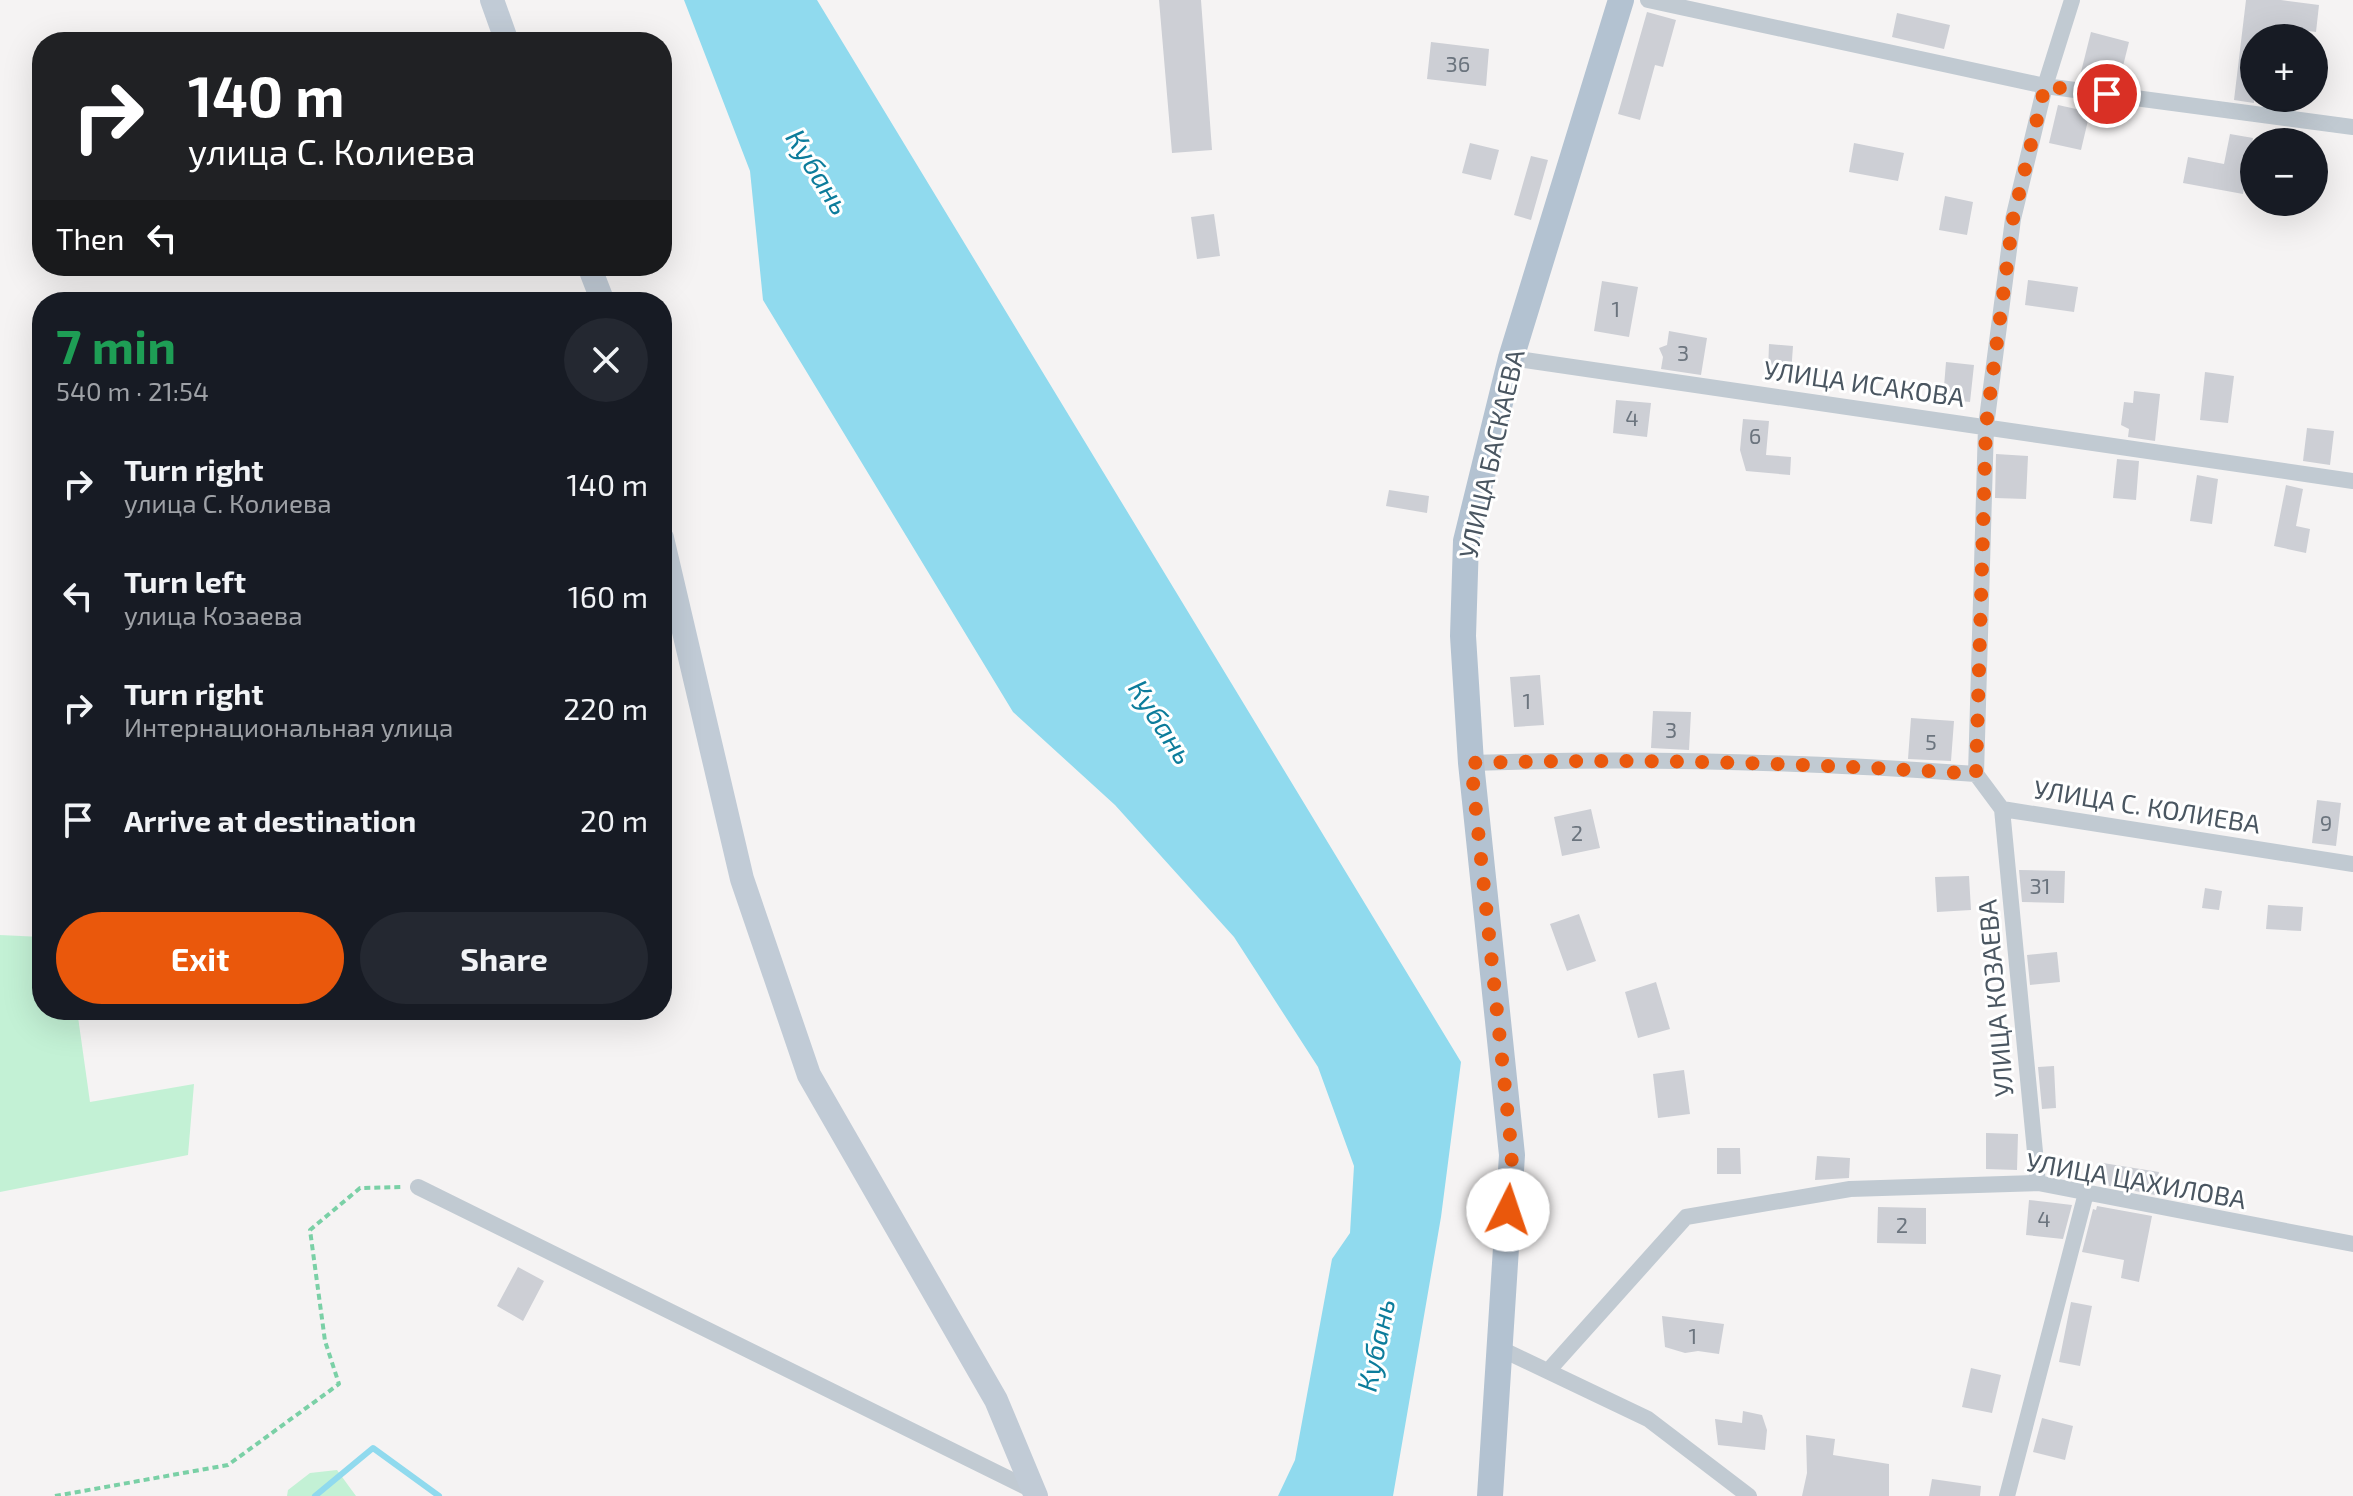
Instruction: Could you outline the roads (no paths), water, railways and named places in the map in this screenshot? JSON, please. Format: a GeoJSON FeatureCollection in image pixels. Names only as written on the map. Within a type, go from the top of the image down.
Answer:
{"type":"FeatureCollection","features":[{"type":"Feature","properties":{"kind":"main road","name":"УЛИЦА БАСКАЕВА"},"geometry":{"type":"LineString","coordinates":[[1490,1496],[1512,1155],[1471,763],[1463,636],[1466,541],[1511,358],[1621,0]]}},
{"type":"Feature","properties":{"kind":"street"},"geometry":{"type":"LineString","coordinates":[[492,0],[503,32]]}},
{"type":"Feature","properties":{"kind":"street"},"geometry":{"type":"LineString","coordinates":[[1648,0],[2045,86],[2353,127]]}},
{"type":"Feature","properties":{"kind":"street"},"geometry":{"type":"LineString","coordinates":[[1471,763],[1546,760],[1852,766],[1976,774],[1986,426],[2013,219],[2045,86],[2072,0]]}},
{"type":"Feature","properties":{"kind":"street","name":"УЛИЦА ИСАКОВА"},"geometry":{"type":"LineString","coordinates":[[1511,358],[2353,481]]}},
{"type":"Feature","properties":{"kind":"street"},"geometry":{"type":"LineString","coordinates":[[672,581],[742,879],[809,1075],[996,1400],[1036,1494]]}},
{"type":"Feature","properties":{"kind":"street","name":"УЛИЦА С. КОЛИЕВА"},"geometry":{"type":"LineString","coordinates":[[1976,774],[2002,809],[2353,864]]}},
{"type":"Feature","properties":{"kind":"street","name":"УЛИЦА КОЗАЕВА"},"geometry":{"type":"LineString","coordinates":[[2002,809],[2038,1183]]}},
{"type":"Feature","properties":{"kind":"street","name":"УЛИЦА ЦАХИЛОВА"},"geometry":{"type":"LineString","coordinates":[[1548,1371],[1686,1217],[1850,1189],[2038,1183],[2353,1244]]}},
{"type":"Feature","properties":{"kind":"street"},"geometry":{"type":"LineString","coordinates":[[418,1187],[1036,1494]]}},
{"type":"Feature","properties":{"kind":"street"},"geometry":{"type":"LineString","coordinates":[[2007,1496],[2086,1193]]}},
{"type":"Feature","properties":{"kind":"street"},"geometry":{"type":"LineString","coordinates":[[1499,1348],[1648,1419],[1749,1496]]}},
{"type":"Feature","properties":{"kind":"water","name":"Кубань"},"geometry":{"type":"Polygon","coordinates":[[[684,0],[817,0],[1461,1062],[1441,1217],[1393,1496],[1278,1496],[1295,1460],[1332,1259],[1350,1233],[1354,1166],[1318,1067],[1234,937],[1115,805],[1013,712],[763,300],[750,171],[684,0]]]}},
{"type":"Feature","properties":{"kind":"waterway"},"geometry":{"type":"LineString","coordinates":[[315,1496],[373,1448],[439,1496]]}}]}
